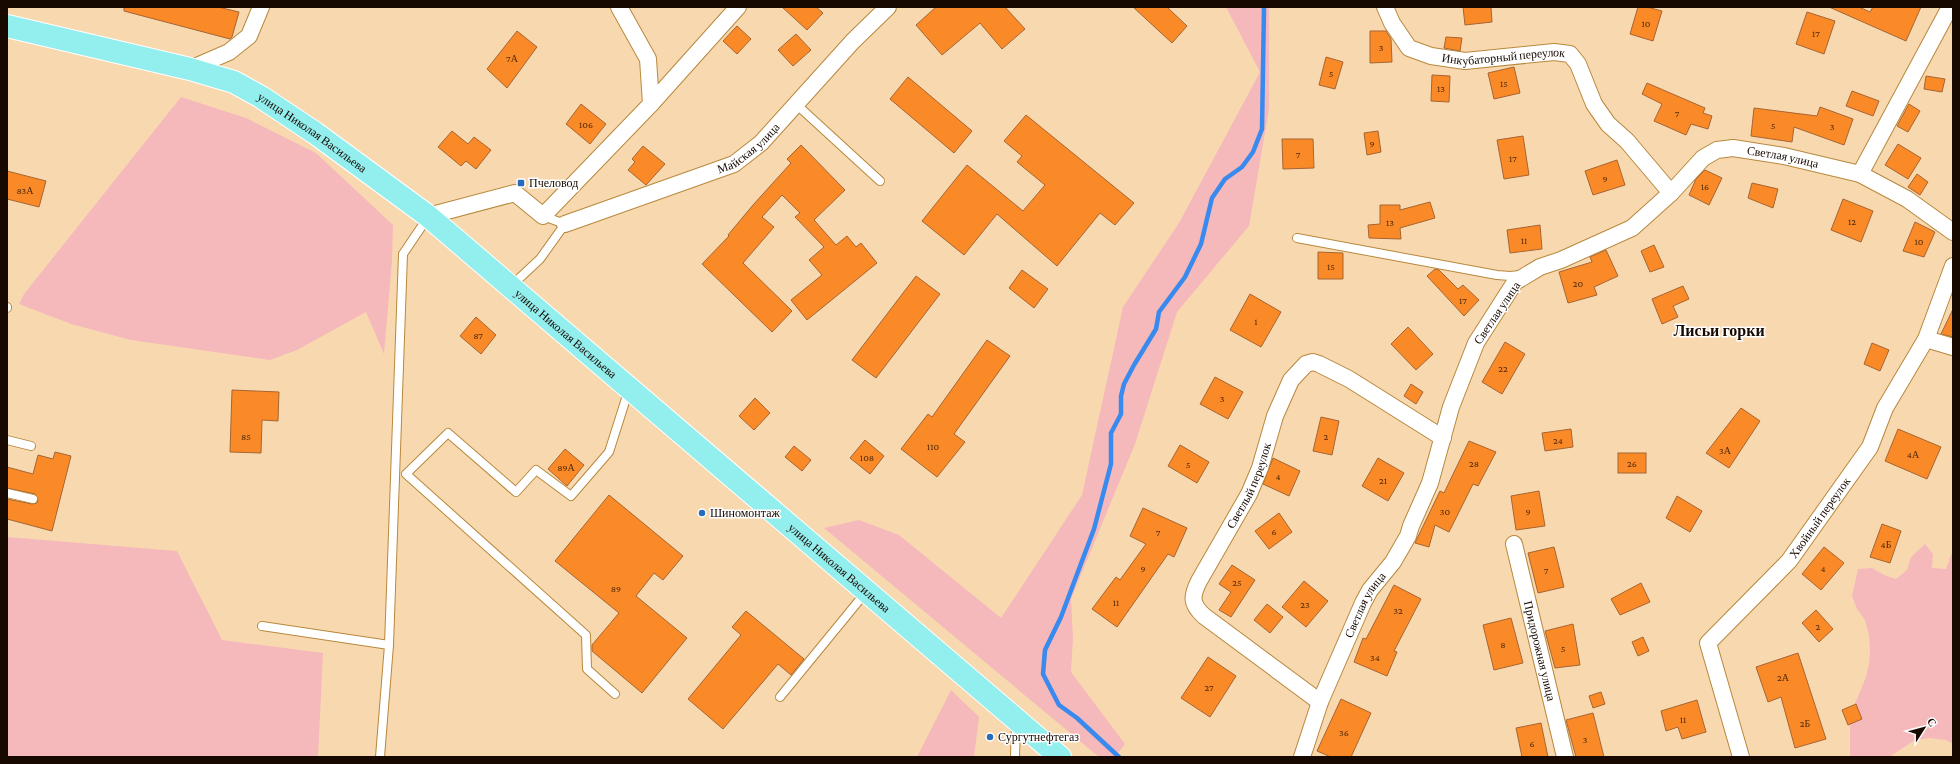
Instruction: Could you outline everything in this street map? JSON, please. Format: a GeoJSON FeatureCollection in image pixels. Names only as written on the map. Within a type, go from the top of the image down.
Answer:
{"type":"FeatureCollection","features":[{"type":"Feature","properties":{"kind":"main road","name":"улица Николая Васильева"},"geometry":{"type":"LineString","coordinates":[[7,26],[190,69],[234,82],[261,98],[356,162],[428,216],[630,387],[1060,757]]}},
{"type":"Feature","properties":{"kind":"street"},"geometry":{"type":"LineString","coordinates":[[190,69],[229,52],[249,36],[261,7]]}},
{"type":"Feature","properties":{"kind":"street"},"geometry":{"type":"LineString","coordinates":[[619,7],[648,59],[651,104]]}},
{"type":"Feature","properties":{"kind":"street"},"geometry":{"type":"LineString","coordinates":[[428,216],[515,193],[543,216],[651,104],[738,7]]}},
{"type":"Feature","properties":{"kind":"street","name":"Майская улица"},"geometry":{"type":"LineString","coordinates":[[565,224],[734,164],[761,143],[852,41],[888,7]]}},
{"type":"Feature","properties":{"kind":"street","name":"Инкубаторный переулок"},"geometry":{"type":"LineString","coordinates":[[1384,7],[1392,23],[1409,48],[1431,56],[1465,61],[1554,52],[1570,54],[1578,64],[1594,104],[1608,124],[1627,141],[1671,193]]}},
{"type":"Feature","properties":{"kind":"street"},"geometry":{"type":"LineString","coordinates":[[1860,174],[1950,7]]}},
{"type":"Feature","properties":{"kind":"street","name":"Светлая улица"},"geometry":{"type":"LineString","coordinates":[[1302,757],[1320,702],[1363,603],[1397,556],[1408,536],[1430,483],[1451,407],[1476,343],[1515,282],[1540,267],[1561,260],[1632,228],[1671,193],[1703,158],[1717,150],[1733,148],[1784,156],[1860,174],[1908,199],[1953,232]]}},
{"type":"Feature","properties":{"kind":"street","name":"Хвойный переулок"},"geometry":{"type":"LineString","coordinates":[[1741,757],[1708,643],[1789,561],[1870,447],[1885,408],[1926,339],[1953,266]]}},
{"type":"Feature","properties":{"kind":"street"},"geometry":{"type":"LineString","coordinates":[[1926,339],[1953,348]]}},
{"type":"Feature","properties":{"kind":"street","name":"Светлый переулок"},"geometry":{"type":"LineString","coordinates":[[1320,702],[1204,616],[1194,603],[1193,593],[1249,494],[1260,468],[1275,416],[1291,380],[1306,364],[1313,362],[1319,364],[1355,383],[1442,438]]}},
{"type":"Feature","properties":{"kind":"street","name":"Придорожная улица"},"geometry":{"type":"LineString","coordinates":[[1514,544],[1565,757]]}},
{"type":"Feature","properties":{"kind":"lane"},"geometry":{"type":"LineString","coordinates":[[796,104],[880,181]]}},
{"type":"Feature","properties":{"kind":"lane"},"geometry":{"type":"LineString","coordinates":[[380,757],[389,645],[403,254],[428,216]]}},
{"type":"Feature","properties":{"kind":"lane"},"geometry":{"type":"LineString","coordinates":[[510,286],[540,259],[565,224],[543,216]]}},
{"type":"Feature","properties":{"kind":"lane"},"geometry":{"type":"LineString","coordinates":[[1298,238],[1497,275],[1525,275]]}},
{"type":"Feature","properties":{"kind":"lane"},"geometry":{"type":"LineString","coordinates":[[615,694],[587,669],[586,635],[406,474],[448,433],[516,492],[536,470],[571,496],[609,452],[630,387]]}},
{"type":"Feature","properties":{"kind":"lane"},"geometry":{"type":"LineString","coordinates":[[7,440],[31,446]]}},
{"type":"Feature","properties":{"kind":"lane"},"geometry":{"type":"LineString","coordinates":[[7,492],[32,499]]}},
{"type":"Feature","properties":{"kind":"lane"},"geometry":{"type":"LineString","coordinates":[[780,697],[866,591]]}},
{"type":"Feature","properties":{"kind":"lane"},"geometry":{"type":"LineString","coordinates":[[262,626],[389,645]]}},
{"type":"Feature","properties":{"kind":"lane"},"geometry":{"type":"LineString","coordinates":[[1015,757],[1016,720]]}},
{"type":"Feature","properties":{"kind":"shaded area"},"geometry":{"type":"Polygon","coordinates":[[[1226,7],[1269,7],[1269,109],[1249,226],[1177,312],[1135,444],[1071,599],[1073,638],[1071,672],[1125,744],[1115,757],[1099,757],[824,528],[859,520],[899,535],[1001,618],[1082,495],[1123,307],[1179,223],[1260,72],[1226,7]]]}},
{"type":"Feature","properties":{"kind":"shaded area"},"geometry":{"type":"Polygon","coordinates":[[[181,97],[246,118],[316,153],[393,225],[392,261],[384,354],[366,312],[297,350],[270,360],[131,340],[71,324],[19,304],[24,294],[181,97]]]}},
{"type":"Feature","properties":{"kind":"shaded area"},"geometry":{"type":"Polygon","coordinates":[[[7,537],[177,551],[222,640],[323,653],[318,757],[7,757],[7,537]]]}},
{"type":"Feature","properties":{"kind":"shaded area"},"geometry":{"type":"Polygon","coordinates":[[[1925,544],[1933,554],[1932,568],[1946,569],[1953,550],[1953,744],[1946,740],[1930,738],[1915,740],[1889,757],[1850,757],[1850,716],[1866,677],[1870,650],[1869,635],[1865,620],[1857,609],[1852,596],[1858,569],[1872,568],[1884,575],[1896,579],[1907,570],[1911,557],[1925,544]]]}},
{"type":"Feature","properties":{"kind":"shaded area"},"geometry":{"type":"Polygon","coordinates":[[[951,690],[979,717],[974,757],[917,757],[951,690]]]}},
{"type":"Feature","properties":{"kind":"building"},"geometry":{"type":"Polygon","coordinates":[[[124,7],[218,7],[239,12],[232,37],[230,39],[124,11],[124,7]]]}},
{"type":"Feature","properties":{"kind":"building"},"geometry":{"type":"Polygon","coordinates":[[[782,7],[816,7],[823,13],[807,30],[782,7]]]}},
{"type":"Feature","properties":{"kind":"building"},"geometry":{"type":"Polygon","coordinates":[[[936,7],[1005,7],[1025,29],[1002,49],[980,23],[942,55],[916,25],[936,7]]]}},
{"type":"Feature","properties":{"kind":"building"},"geometry":{"type":"Polygon","coordinates":[[[1133,7],[1167,7],[1187,26],[1172,43],[1133,7]]]}},
{"type":"Feature","properties":{"kind":"building"},"geometry":{"type":"Polygon","coordinates":[[[1463,7],[1491,7],[1492,22],[1465,25],[1463,7]]]}},
{"type":"Feature","properties":{"kind":"building"},"geometry":{"type":"Polygon","coordinates":[[[1638,7],[1647,7],[1662,11],[1653,41],[1630,34],[1638,7]]]}},
{"type":"Feature","properties":{"kind":"building"},"geometry":{"type":"Polygon","coordinates":[[[1829,7],[1859,7],[1870,12],[1873,7],[1921,7],[1906,41],[1829,7]]]}},
{"type":"Feature","properties":{"kind":"building"},"geometry":{"type":"Polygon","coordinates":[[[1807,12],[1835,21],[1824,54],[1796,44],[1807,12]]]}},
{"type":"Feature","properties":{"kind":"building"},"geometry":{"type":"Polygon","coordinates":[[[737,26],[751,39],[737,54],[723,41],[737,26]]]}},
{"type":"Feature","properties":{"kind":"building"},"geometry":{"type":"Polygon","coordinates":[[[517,31],[537,47],[507,88],[487,69],[517,31]]]}},
{"type":"Feature","properties":{"kind":"building"},"geometry":{"type":"Polygon","coordinates":[[[1370,31],[1386,31],[1391,39],[1392,62],[1370,63],[1370,31]]]}},
{"type":"Feature","properties":{"kind":"building"},"geometry":{"type":"Polygon","coordinates":[[[796,34],[811,50],[793,66],[778,50],[796,34]]]}},
{"type":"Feature","properties":{"kind":"building"},"geometry":{"type":"Polygon","coordinates":[[[1446,37],[1462,38],[1460,51],[1444,48],[1446,37]]]}},
{"type":"Feature","properties":{"kind":"building"},"geometry":{"type":"Polygon","coordinates":[[[1326,57],[1343,62],[1335,89],[1319,85],[1326,57]]]}},
{"type":"Feature","properties":{"kind":"building"},"geometry":{"type":"Polygon","coordinates":[[[1514,67],[1520,93],[1494,99],[1488,73],[1514,67]]]}},
{"type":"Feature","properties":{"kind":"building"},"geometry":{"type":"Polygon","coordinates":[[[1432,75],[1450,76],[1449,102],[1431,101],[1432,75]]]}},
{"type":"Feature","properties":{"kind":"building"},"geometry":{"type":"Polygon","coordinates":[[[1926,76],[1945,79],[1942,92],[1924,89],[1926,76]]]}},
{"type":"Feature","properties":{"kind":"building"},"geometry":{"type":"Polygon","coordinates":[[[908,77],[972,131],[954,153],[890,99],[908,77]]]}},
{"type":"Feature","properties":{"kind":"building"},"geometry":{"type":"Polygon","coordinates":[[[1647,83],[1705,108],[1703,113],[1712,116],[1708,129],[1691,124],[1686,135],[1654,121],[1662,104],[1642,94],[1647,83]]]}},
{"type":"Feature","properties":{"kind":"building"},"geometry":{"type":"Polygon","coordinates":[[[1852,91],[1879,101],[1873,116],[1846,106],[1852,91]]]}},
{"type":"Feature","properties":{"kind":"building"},"geometry":{"type":"Polygon","coordinates":[[[581,104],[606,124],[590,144],[566,124],[581,104]]]}},
{"type":"Feature","properties":{"kind":"building"},"geometry":{"type":"Polygon","coordinates":[[[1909,104],[1920,111],[1908,132],[1897,126],[1909,104]]]}},
{"type":"Feature","properties":{"kind":"building"},"geometry":{"type":"Polygon","coordinates":[[[1820,107],[1853,119],[1844,145],[1794,127],[1792,142],[1751,136],[1754,108],[1817,116],[1820,107]]]}},
{"type":"Feature","properties":{"kind":"building"},"geometry":{"type":"Polygon","coordinates":[[[1026,115],[1134,203],[1115,225],[1100,213],[1057,266],[997,214],[964,255],[922,221],[967,165],[1023,211],[1045,185],[1017,162],[1022,156],[1004,141],[1026,115]]]}},
{"type":"Feature","properties":{"kind":"building"},"geometry":{"type":"Polygon","coordinates":[[[452,131],[468,144],[474,137],[491,150],[476,169],[466,161],[461,166],[438,147],[452,131]]]}},
{"type":"Feature","properties":{"kind":"building"},"geometry":{"type":"Polygon","coordinates":[[[1378,131],[1381,152],[1367,155],[1364,133],[1378,131]]]}},
{"type":"Feature","properties":{"kind":"building"},"geometry":{"type":"Polygon","coordinates":[[[1523,136],[1529,175],[1504,179],[1497,140],[1523,136]]]}},
{"type":"Feature","properties":{"kind":"building"},"geometry":{"type":"Polygon","coordinates":[[[1282,139],[1313,139],[1314,168],[1283,169],[1282,139]]]}},
{"type":"Feature","properties":{"kind":"building"},"geometry":{"type":"Polygon","coordinates":[[[1898,144],[1921,158],[1908,179],[1885,165],[1898,144]]]}},
{"type":"Feature","properties":{"kind":"building"},"geometry":{"type":"Polygon","coordinates":[[[801,145],[845,190],[814,220],[836,245],[847,236],[856,247],[861,243],[877,263],[807,320],[791,300],[822,275],[809,260],[824,247],[795,217],[800,213],[782,195],[762,217],[774,227],[743,263],[792,311],[772,332],[702,264],[729,236],[728,235],[753,205],[791,163],[787,159],[801,145]]]}},
{"type":"Feature","properties":{"kind":"building"},"geometry":{"type":"Polygon","coordinates":[[[643,146],[665,164],[646,185],[628,170],[635,162],[632,159],[643,146]]]}},
{"type":"Feature","properties":{"kind":"building"},"geometry":{"type":"Polygon","coordinates":[[[1617,160],[1625,185],[1593,195],[1585,171],[1617,160]]]}},
{"type":"Feature","properties":{"kind":"building"},"geometry":{"type":"Polygon","coordinates":[[[1705,170],[1722,178],[1709,205],[1689,195],[1696,179],[1705,170]]]}},
{"type":"Feature","properties":{"kind":"building"},"geometry":{"type":"Polygon","coordinates":[[[7,171],[46,181],[39,207],[7,199],[7,171]]]}},
{"type":"Feature","properties":{"kind":"building"},"geometry":{"type":"Polygon","coordinates":[[[1917,174],[1928,182],[1920,195],[1908,187],[1917,174]]]}},
{"type":"Feature","properties":{"kind":"building"},"geometry":{"type":"Polygon","coordinates":[[[1752,183],[1778,189],[1773,208],[1748,198],[1752,183]]]}},
{"type":"Feature","properties":{"kind":"building"},"geometry":{"type":"Polygon","coordinates":[[[1843,199],[1873,211],[1861,242],[1831,230],[1843,199]]]}},
{"type":"Feature","properties":{"kind":"building"},"geometry":{"type":"Polygon","coordinates":[[[1430,202],[1435,218],[1400,228],[1401,239],[1369,238],[1368,225],[1380,224],[1380,205],[1400,205],[1400,210],[1430,202]]]}},
{"type":"Feature","properties":{"kind":"building"},"geometry":{"type":"Polygon","coordinates":[[[1915,222],[1935,232],[1924,257],[1903,251],[1915,222]]]}},
{"type":"Feature","properties":{"kind":"building"},"geometry":{"type":"Polygon","coordinates":[[[1540,225],[1542,249],[1510,253],[1507,230],[1540,225]]]}},
{"type":"Feature","properties":{"kind":"building"},"geometry":{"type":"Polygon","coordinates":[[[1654,245],[1664,267],[1650,272],[1641,251],[1654,245]]]}},
{"type":"Feature","properties":{"kind":"building"},"geometry":{"type":"Polygon","coordinates":[[[1606,250],[1618,276],[1594,287],[1597,295],[1568,303],[1559,272],[1592,262],[1590,257],[1606,250]]]}},
{"type":"Feature","properties":{"kind":"building"},"geometry":{"type":"Polygon","coordinates":[[[1318,252],[1343,253],[1343,279],[1318,279],[1318,252]]]}},
{"type":"Feature","properties":{"kind":"building"},"geometry":{"type":"Polygon","coordinates":[[[1435,269],[1439,270],[1458,289],[1463,285],[1479,300],[1464,316],[1427,276],[1435,269]]]}},
{"type":"Feature","properties":{"kind":"building"},"geometry":{"type":"Polygon","coordinates":[[[1022,270],[1048,289],[1034,308],[1009,288],[1022,270]]]}},
{"type":"Feature","properties":{"kind":"building"},"geometry":{"type":"Polygon","coordinates":[[[916,276],[940,294],[876,378],[852,360],[916,276]]]}},
{"type":"Feature","properties":{"kind":"building"},"geometry":{"type":"Polygon","coordinates":[[[1683,286],[1689,299],[1673,306],[1678,317],[1662,324],[1652,299],[1683,286]]]}},
{"type":"Feature","properties":{"kind":"building"},"geometry":{"type":"Polygon","coordinates":[[[1250,294],[1281,312],[1261,347],[1230,330],[1250,294]]]}},
{"type":"Feature","properties":{"kind":"building"},"geometry":{"type":"Polygon","coordinates":[[[1953,309],[1953,337],[1941,334],[1953,309]]]}},
{"type":"Feature","properties":{"kind":"building"},"geometry":{"type":"Polygon","coordinates":[[[476,317],[496,335],[481,354],[460,336],[476,317]]]}},
{"type":"Feature","properties":{"kind":"building"},"geometry":{"type":"Polygon","coordinates":[[[1408,327],[1433,354],[1416,370],[1391,344],[1408,327]]]}},
{"type":"Feature","properties":{"kind":"building"},"geometry":{"type":"Polygon","coordinates":[[[987,340],[1010,356],[954,434],[965,442],[937,477],[901,449],[928,414],[932,417],[987,340]]]}},
{"type":"Feature","properties":{"kind":"building"},"geometry":{"type":"Polygon","coordinates":[[[1505,342],[1525,354],[1502,394],[1482,382],[1505,342]]]}},
{"type":"Feature","properties":{"kind":"building"},"geometry":{"type":"Polygon","coordinates":[[[1872,343],[1889,350],[1880,371],[1864,364],[1872,343]]]}},
{"type":"Feature","properties":{"kind":"building"},"geometry":{"type":"Polygon","coordinates":[[[1215,377],[1243,392],[1228,419],[1200,404],[1215,377]]]}},
{"type":"Feature","properties":{"kind":"building"},"geometry":{"type":"Polygon","coordinates":[[[1411,384],[1423,392],[1416,404],[1404,396],[1411,384]]]}},
{"type":"Feature","properties":{"kind":"building"},"geometry":{"type":"Polygon","coordinates":[[[232,390],[279,392],[278,421],[262,420],[261,453],[230,452],[232,390]]]}},
{"type":"Feature","properties":{"kind":"building"},"geometry":{"type":"Polygon","coordinates":[[[755,398],[770,413],[754,430],[739,416],[755,398]]]}},
{"type":"Feature","properties":{"kind":"building"},"geometry":{"type":"Polygon","coordinates":[[[1741,408],[1760,421],[1729,468],[1706,453],[1741,408]]]}},
{"type":"Feature","properties":{"kind":"building"},"geometry":{"type":"Polygon","coordinates":[[[1321,417],[1339,421],[1332,455],[1313,451],[1321,417]]]}},
{"type":"Feature","properties":{"kind":"building"},"geometry":{"type":"Polygon","coordinates":[[[1571,429],[1573,447],[1545,451],[1542,433],[1571,429]]]}},
{"type":"Feature","properties":{"kind":"building"},"geometry":{"type":"Polygon","coordinates":[[[1898,429],[1941,447],[1927,479],[1885,461],[1898,429]]]}},
{"type":"Feature","properties":{"kind":"building"},"geometry":{"type":"Polygon","coordinates":[[[865,440],[884,456],[870,474],[850,458],[865,440]]]}},
{"type":"Feature","properties":{"kind":"building"},"geometry":{"type":"Polygon","coordinates":[[[1469,441],[1496,452],[1478,486],[1473,484],[1449,532],[1435,525],[1429,547],[1415,543],[1440,491],[1444,493],[1469,441]]]}},
{"type":"Feature","properties":{"kind":"building"},"geometry":{"type":"Polygon","coordinates":[[[1180,445],[1209,462],[1197,483],[1168,466],[1180,445]]]}},
{"type":"Feature","properties":{"kind":"building"},"geometry":{"type":"Polygon","coordinates":[[[794,446],[811,460],[802,471],[785,457],[794,446]]]}},
{"type":"Feature","properties":{"kind":"building"},"geometry":{"type":"Polygon","coordinates":[[[565,449],[584,465],[567,486],[548,469],[565,449]]]}},
{"type":"Feature","properties":{"kind":"building"},"geometry":{"type":"Polygon","coordinates":[[[55,452],[71,456],[52,531],[7,519],[7,499],[32,504],[37,503],[38,500],[35,494],[7,488],[7,467],[33,474],[38,455],[53,459],[55,452]]]}},
{"type":"Feature","properties":{"kind":"building"},"geometry":{"type":"Polygon","coordinates":[[[1618,453],[1646,453],[1646,473],[1618,473],[1618,453]]]}},
{"type":"Feature","properties":{"kind":"building"},"geometry":{"type":"Polygon","coordinates":[[[1273,458],[1300,471],[1289,496],[1263,484],[1273,458]]]}},
{"type":"Feature","properties":{"kind":"building"},"geometry":{"type":"Polygon","coordinates":[[[1378,458],[1404,473],[1388,501],[1362,486],[1378,458]]]}},
{"type":"Feature","properties":{"kind":"building"},"geometry":{"type":"Polygon","coordinates":[[[1539,491],[1545,526],[1516,530],[1511,496],[1539,491]]]}},
{"type":"Feature","properties":{"kind":"building"},"geometry":{"type":"Polygon","coordinates":[[[609,495],[683,556],[663,580],[654,573],[636,596],[687,638],[642,693],[592,651],[592,645],[619,613],[555,561],[609,495]]]}},
{"type":"Feature","properties":{"kind":"building"},"geometry":{"type":"Polygon","coordinates":[[[1677,496],[1702,511],[1690,532],[1666,518],[1677,496]]]}},
{"type":"Feature","properties":{"kind":"building"},"geometry":{"type":"Polygon","coordinates":[[[1143,508],[1187,528],[1174,557],[1168,554],[1117,627],[1092,609],[1116,577],[1120,580],[1146,544],[1130,536],[1143,508]]]}},
{"type":"Feature","properties":{"kind":"building"},"geometry":{"type":"Polygon","coordinates":[[[1279,513],[1292,532],[1269,549],[1255,531],[1279,513]]]}},
{"type":"Feature","properties":{"kind":"building"},"geometry":{"type":"Polygon","coordinates":[[[1882,524],[1901,531],[1890,563],[1870,557],[1882,524]]]}},
{"type":"Feature","properties":{"kind":"building"},"geometry":{"type":"Polygon","coordinates":[[[1554,547],[1564,587],[1538,593],[1528,553],[1554,547]]]}},
{"type":"Feature","properties":{"kind":"building"},"geometry":{"type":"Polygon","coordinates":[[[1824,547],[1844,563],[1821,590],[1802,574],[1824,547]]]}},
{"type":"Feature","properties":{"kind":"building"},"geometry":{"type":"Polygon","coordinates":[[[1232,565],[1255,580],[1231,617],[1219,610],[1231,592],[1219,584],[1232,565]]]}},
{"type":"Feature","properties":{"kind":"building"},"geometry":{"type":"Polygon","coordinates":[[[1304,581],[1328,601],[1306,627],[1282,607],[1304,581]]]}},
{"type":"Feature","properties":{"kind":"building"},"geometry":{"type":"Polygon","coordinates":[[[1641,583],[1650,602],[1620,615],[1611,599],[1641,583]]]}},
{"type":"Feature","properties":{"kind":"building"},"geometry":{"type":"Polygon","coordinates":[[[1394,585],[1421,599],[1394,651],[1397,652],[1387,676],[1354,662],[1363,638],[1366,639],[1394,585]]]}},
{"type":"Feature","properties":{"kind":"building"},"geometry":{"type":"Polygon","coordinates":[[[1267,604],[1283,617],[1270,633],[1254,620],[1267,604]]]}},
{"type":"Feature","properties":{"kind":"building"},"geometry":{"type":"Polygon","coordinates":[[[1816,610],[1833,629],[1819,642],[1802,623],[1816,610]]]}},
{"type":"Feature","properties":{"kind":"building"},"geometry":{"type":"Polygon","coordinates":[[[746,611],[804,659],[791,675],[778,664],[723,729],[688,699],[741,635],[732,627],[746,611]]]}},
{"type":"Feature","properties":{"kind":"building"},"geometry":{"type":"Polygon","coordinates":[[[1511,618],[1523,663],[1494,670],[1483,625],[1511,618]]]}},
{"type":"Feature","properties":{"kind":"building"},"geometry":{"type":"Polygon","coordinates":[[[1573,624],[1580,665],[1555,668],[1545,631],[1573,624]]]}},
{"type":"Feature","properties":{"kind":"building"},"geometry":{"type":"Polygon","coordinates":[[[1643,637],[1649,651],[1638,656],[1632,642],[1643,637]]]}},
{"type":"Feature","properties":{"kind":"building"},"geometry":{"type":"Polygon","coordinates":[[[1798,653],[1826,739],[1795,748],[1781,697],[1768,702],[1756,667],[1798,653]]]}},
{"type":"Feature","properties":{"kind":"building"},"geometry":{"type":"Polygon","coordinates":[[[1208,657],[1236,676],[1210,717],[1181,698],[1208,657]]]}},
{"type":"Feature","properties":{"kind":"building"},"geometry":{"type":"Polygon","coordinates":[[[1601,692],[1605,704],[1593,708],[1589,696],[1601,692]]]}},
{"type":"Feature","properties":{"kind":"building"},"geometry":{"type":"Polygon","coordinates":[[[1341,699],[1371,713],[1351,757],[1331,757],[1317,751],[1341,699]]]}},
{"type":"Feature","properties":{"kind":"building"},"geometry":{"type":"Polygon","coordinates":[[[1697,700],[1706,732],[1682,739],[1678,727],[1666,731],[1661,711],[1697,700]]]}},
{"type":"Feature","properties":{"kind":"building"},"geometry":{"type":"Polygon","coordinates":[[[1856,704],[1862,719],[1848,725],[1842,710],[1856,704]]]}},
{"type":"Feature","properties":{"kind":"building"},"geometry":{"type":"Polygon","coordinates":[[[1593,713],[1604,757],[1576,757],[1566,720],[1593,713]]]}},
{"type":"Feature","properties":{"kind":"building"},"geometry":{"type":"Polygon","coordinates":[[[1541,723],[1548,757],[1522,757],[1516,728],[1541,723]]]}},
{"type":"Feature","properties":{"kind":"waterway"},"geometry":{"type":"LineString","coordinates":[[1119,757],[1077,718],[1059,705],[1043,674],[1045,650],[1061,617],[1094,529],[1111,464],[1111,433],[1121,414],[1121,396],[1124,384],[1156,329],[1159,312],[1185,277],[1201,244],[1212,198],[1225,179],[1242,167],[1253,152],[1262,129],[1264,7]]}},
{"type":"Feature","properties":{"kind":"place","name":"Пчеловод"},"geometry":{"type":"Point","coordinates":[521,183]}},
{"type":"Feature","properties":{"kind":"place","name":"Шиномонтаж"},"geometry":{"type":"Point","coordinates":[702,513]}},
{"type":"Feature","properties":{"kind":"place","name":"Сургутнефтегаз"},"geometry":{"type":"Point","coordinates":[990,737]}},
{"type":"Feature","properties":{"kind":"district","name":"Лисьи горки"},"geometry":{"type":"Point","coordinates":[1719,330]}}]}
